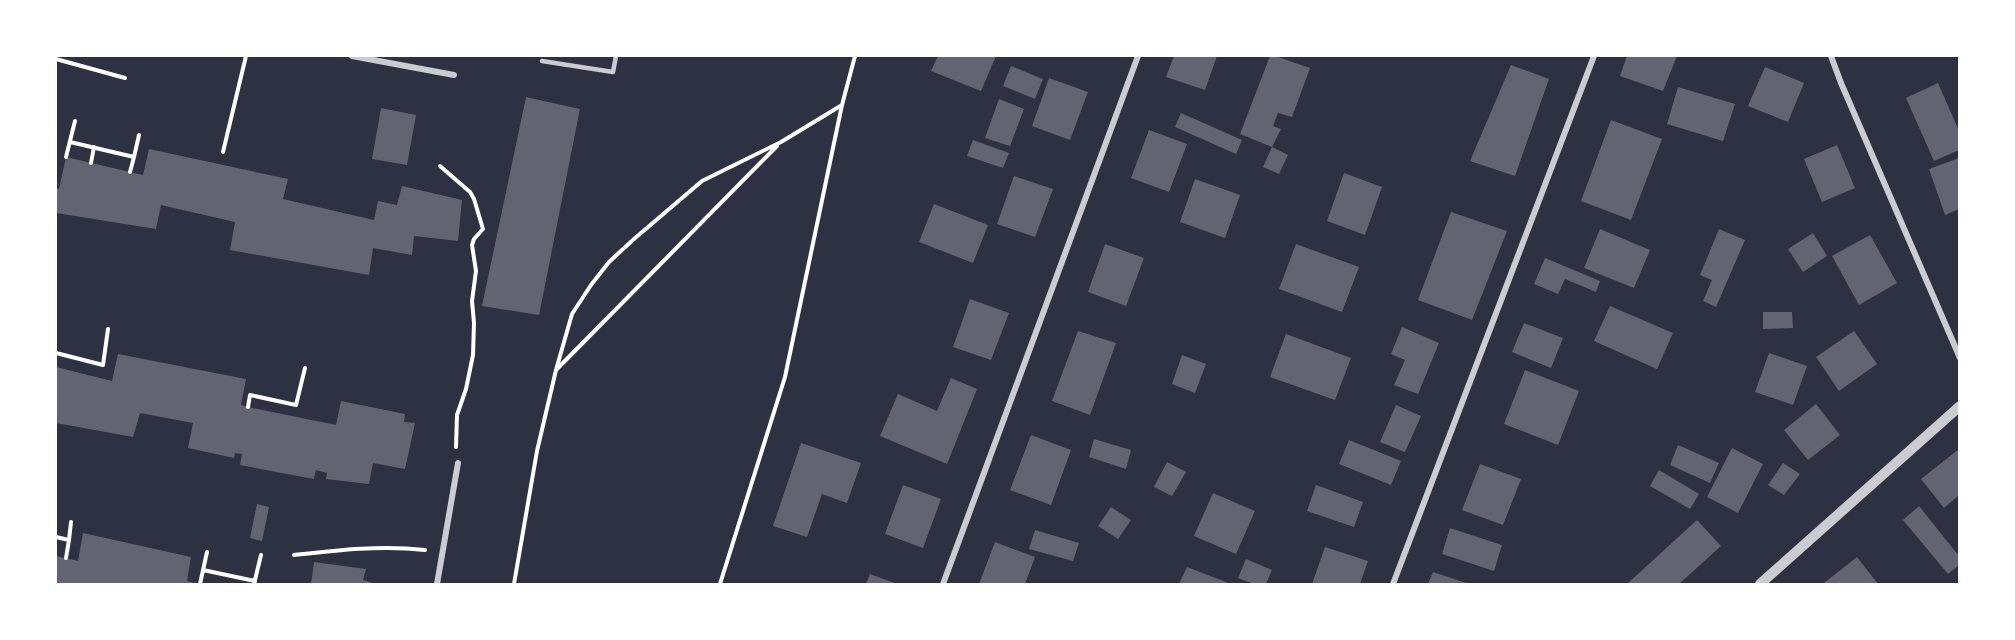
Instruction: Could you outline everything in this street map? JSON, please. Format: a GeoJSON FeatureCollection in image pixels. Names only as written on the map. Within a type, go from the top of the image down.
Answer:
{"type":"FeatureCollection","features":[{"type":"Feature","properties":{"kind":"street"},"geometry":{"type":"LineString","coordinates":[[352,56],[454,75]]}},
{"type":"Feature","properties":{"kind":"street"},"geometry":{"type":"LineString","coordinates":[[943,585],[1138,56]]}},
{"type":"Feature","properties":{"kind":"street"},"geometry":{"type":"LineString","coordinates":[[1393,585],[1594,56]]}},
{"type":"Feature","properties":{"kind":"street"},"geometry":{"type":"LineString","coordinates":[[1831,56],[1959,358]]}},
{"type":"Feature","properties":{"kind":"street"},"geometry":{"type":"LineString","coordinates":[[1760,585],[1959,406]]}},
{"type":"Feature","properties":{"kind":"street"},"geometry":{"type":"LineString","coordinates":[[437,585],[458,463]]}},
{"type":"Feature","properties":{"kind":"lane"},"geometry":{"type":"LineString","coordinates":[[542,61],[614,72],[616,56]]}},
{"type":"Feature","properties":{"kind":"path"},"geometry":{"type":"LineString","coordinates":[[223,152],[246,56]]}},
{"type":"Feature","properties":{"kind":"path"},"geometry":{"type":"LineString","coordinates":[[720,585],[785,377],[842,105],[855,56]]}},
{"type":"Feature","properties":{"kind":"path"},"geometry":{"type":"LineString","coordinates":[[56,59],[125,78]]}},
{"type":"Feature","properties":{"kind":"path"},"geometry":{"type":"LineString","coordinates":[[514,585],[537,451],[572,314],[609,262],[702,181],[781,142],[842,105]]}},
{"type":"Feature","properties":{"kind":"path"},"geometry":{"type":"LineString","coordinates":[[66,157],[75,121]]}},
{"type":"Feature","properties":{"kind":"path"},"geometry":{"type":"LineString","coordinates":[[130,172],[139,135]]}},
{"type":"Feature","properties":{"kind":"path"},"geometry":{"type":"LineString","coordinates":[[70,142],[134,157]]}},
{"type":"Feature","properties":{"kind":"path"},"geometry":{"type":"LineString","coordinates":[[556,370],[781,142]]}},
{"type":"Feature","properties":{"kind":"path"},"geometry":{"type":"LineString","coordinates":[[91,163],[94,147]]}},
{"type":"Feature","properties":{"kind":"path"},"geometry":{"type":"LineString","coordinates":[[440,166],[470,192],[483,229],[474,238],[472,245],[476,271],[472,301],[473,355],[466,389],[457,416],[455,440],[458,463]]}},
{"type":"Feature","properties":{"kind":"path"},"geometry":{"type":"LineString","coordinates":[[56,353],[103,365],[108,329]]}},
{"type":"Feature","properties":{"kind":"path"},"geometry":{"type":"LineString","coordinates":[[248,406],[250,395],[296,405],[305,368]]}},
{"type":"Feature","properties":{"kind":"path"},"geometry":{"type":"LineString","coordinates":[[66,558],[71,522]]}},
{"type":"Feature","properties":{"kind":"path"},"geometry":{"type":"LineString","coordinates":[[56,537],[69,540]]}},
{"type":"Feature","properties":{"kind":"path"},"geometry":{"type":"LineString","coordinates":[[294,555],[344,549],[397,547],[443,552]]}},
{"type":"Feature","properties":{"kind":"path"},"geometry":{"type":"LineString","coordinates":[[200,584],[207,552]]}},
{"type":"Feature","properties":{"kind":"path"},"geometry":{"type":"LineString","coordinates":[[203,570],[255,583],[261,555]]}},
{"type":"Feature","properties":{"kind":"building"},"geometry":{"type":"Polygon","coordinates":[[[938,56],[996,56],[981,91],[931,71],[938,56]]]}},
{"type":"Feature","properties":{"kind":"building"},"geometry":{"type":"Polygon","coordinates":[[[1174,56],[1217,56],[1205,90],[1166,77],[1174,56]]]}},
{"type":"Feature","properties":{"kind":"building"},"geometry":{"type":"Polygon","coordinates":[[[1270,56],[1310,68],[1292,117],[1278,113],[1273,126],[1281,129],[1272,147],[1240,134],[1270,56]]]}},
{"type":"Feature","properties":{"kind":"building"},"geometry":{"type":"Polygon","coordinates":[[[1627,56],[1677,56],[1663,91],[1620,76],[1627,56]]]}},
{"type":"Feature","properties":{"kind":"building"},"geometry":{"type":"Polygon","coordinates":[[[1511,65],[1549,79],[1515,176],[1470,161],[1511,65]]]}},
{"type":"Feature","properties":{"kind":"building"},"geometry":{"type":"Polygon","coordinates":[[[1011,66],[1043,79],[1035,99],[1003,86],[1011,66]]]}},
{"type":"Feature","properties":{"kind":"building"},"geometry":{"type":"Polygon","coordinates":[[[1765,67],[1804,83],[1788,122],[1748,106],[1765,67]]]}},
{"type":"Feature","properties":{"kind":"building"},"geometry":{"type":"Polygon","coordinates":[[[1049,78],[1088,92],[1070,140],[1032,126],[1049,78]]]}},
{"type":"Feature","properties":{"kind":"building"},"geometry":{"type":"Polygon","coordinates":[[[1938,83],[1959,131],[1959,150],[1934,161],[1906,98],[1938,83]]]}},
{"type":"Feature","properties":{"kind":"building"},"geometry":{"type":"Polygon","coordinates":[[[1678,87],[1735,104],[1723,141],[1667,124],[1678,87]]]}},
{"type":"Feature","properties":{"kind":"building"},"geometry":{"type":"Polygon","coordinates":[[[526,97],[580,109],[539,315],[482,306],[526,97]]]}},
{"type":"Feature","properties":{"kind":"building"},"geometry":{"type":"Polygon","coordinates":[[[999,99],[1024,109],[1010,146],[985,138],[999,99]]]}},
{"type":"Feature","properties":{"kind":"building"},"geometry":{"type":"Polygon","coordinates":[[[381,108],[416,115],[407,165],[372,159],[381,108]]]}},
{"type":"Feature","properties":{"kind":"building"},"geometry":{"type":"Polygon","coordinates":[[[1181,113],[1242,140],[1236,154],[1175,127],[1181,113]]]}},
{"type":"Feature","properties":{"kind":"building"},"geometry":{"type":"Polygon","coordinates":[[[1611,120],[1662,139],[1631,220],[1581,201],[1611,120]]]}},
{"type":"Feature","properties":{"kind":"building"},"geometry":{"type":"Polygon","coordinates":[[[1149,130],[1187,144],[1169,192],[1131,178],[1149,130]]]}},
{"type":"Feature","properties":{"kind":"building"},"geometry":{"type":"Polygon","coordinates":[[[973,140],[1009,153],[1003,168],[967,156],[973,140]]]}},
{"type":"Feature","properties":{"kind":"building"},"geometry":{"type":"Polygon","coordinates":[[[1837,145],[1855,188],[1822,202],[1804,159],[1837,145]]]}},
{"type":"Feature","properties":{"kind":"building"},"geometry":{"type":"Polygon","coordinates":[[[1272,147],[1288,155],[1279,174],[1263,167],[1272,147]]]}},
{"type":"Feature","properties":{"kind":"building"},"geometry":{"type":"Polygon","coordinates":[[[149,149],[288,179],[283,199],[374,220],[378,201],[397,205],[402,186],[462,200],[458,241],[414,236],[412,255],[373,248],[369,275],[230,250],[235,222],[161,205],[156,229],[56,213],[56,188],[59,189],[66,157],[143,175],[149,149]]]}},
{"type":"Feature","properties":{"kind":"building"},"geometry":{"type":"Polygon","coordinates":[[[1959,158],[1959,209],[1945,215],[1929,169],[1959,158]]]}},
{"type":"Feature","properties":{"kind":"building"},"geometry":{"type":"Polygon","coordinates":[[[1344,173],[1382,187],[1365,235],[1327,221],[1344,173]]]}},
{"type":"Feature","properties":{"kind":"building"},"geometry":{"type":"Polygon","coordinates":[[[1014,176],[1053,189],[1035,237],[997,224],[1014,176]]]}},
{"type":"Feature","properties":{"kind":"building"},"geometry":{"type":"Polygon","coordinates":[[[1195,179],[1240,195],[1225,238],[1180,222],[1195,179]]]}},
{"type":"Feature","properties":{"kind":"building"},"geometry":{"type":"Polygon","coordinates":[[[934,204],[988,225],[973,263],[919,242],[934,204]]]}},
{"type":"Feature","properties":{"kind":"building"},"geometry":{"type":"Polygon","coordinates":[[[1451,212],[1507,231],[1472,320],[1418,300],[1451,212]]]}},
{"type":"Feature","properties":{"kind":"building"},"geometry":{"type":"Polygon","coordinates":[[[1600,229],[1650,250],[1634,288],[1584,268],[1600,229]]]}},
{"type":"Feature","properties":{"kind":"building"},"geometry":{"type":"Polygon","coordinates":[[[1719,229],[1745,240],[1716,307],[1703,301],[1712,280],[1700,275],[1719,229]]]}},
{"type":"Feature","properties":{"kind":"building"},"geometry":{"type":"Polygon","coordinates":[[[1813,233],[1827,256],[1803,272],[1788,249],[1813,233]]]}},
{"type":"Feature","properties":{"kind":"building"},"geometry":{"type":"Polygon","coordinates":[[[1870,235],[1897,283],[1859,305],[1832,256],[1870,235]]]}},
{"type":"Feature","properties":{"kind":"building"},"geometry":{"type":"Polygon","coordinates":[[[1105,244],[1144,258],[1126,306],[1088,292],[1105,244]]]}},
{"type":"Feature","properties":{"kind":"building"},"geometry":{"type":"Polygon","coordinates":[[[1296,244],[1359,267],[1342,312],[1279,289],[1296,244]]]}},
{"type":"Feature","properties":{"kind":"building"},"geometry":{"type":"Polygon","coordinates":[[[1545,258],[1600,281],[1596,292],[1565,279],[1558,294],[1534,284],[1545,258]]]}},
{"type":"Feature","properties":{"kind":"building"},"geometry":{"type":"Polygon","coordinates":[[[970,299],[1009,313],[991,360],[953,347],[970,299]]]}},
{"type":"Feature","properties":{"kind":"building"},"geometry":{"type":"Polygon","coordinates":[[[1610,306],[1673,333],[1657,369],[1594,341],[1610,306]]]}},
{"type":"Feature","properties":{"kind":"building"},"geometry":{"type":"Polygon","coordinates":[[[1763,312],[1792,312],[1793,328],[1763,329],[1763,312]]]}},
{"type":"Feature","properties":{"kind":"building"},"geometry":{"type":"Polygon","coordinates":[[[1524,323],[1563,338],[1551,368],[1512,352],[1524,323]]]}},
{"type":"Feature","properties":{"kind":"building"},"geometry":{"type":"Polygon","coordinates":[[[1402,327],[1439,343],[1418,394],[1394,385],[1405,360],[1391,354],[1402,327]]]}},
{"type":"Feature","properties":{"kind":"building"},"geometry":{"type":"Polygon","coordinates":[[[1078,331],[1116,343],[1090,415],[1052,401],[1078,331]]]}},
{"type":"Feature","properties":{"kind":"building"},"geometry":{"type":"Polygon","coordinates":[[[1854,331],[1877,364],[1839,391],[1816,357],[1854,331]]]}},
{"type":"Feature","properties":{"kind":"building"},"geometry":{"type":"Polygon","coordinates":[[[1286,334],[1351,358],[1335,400],[1270,377],[1286,334]]]}},
{"type":"Feature","properties":{"kind":"building"},"geometry":{"type":"Polygon","coordinates":[[[1769,353],[1807,366],[1793,405],[1755,392],[1769,353]]]}},
{"type":"Feature","properties":{"kind":"building"},"geometry":{"type":"Polygon","coordinates":[[[118,354],[246,379],[241,405],[248,407],[336,425],[341,401],[405,414],[404,422],[415,423],[405,469],[373,463],[369,484],[326,479],[327,473],[316,470],[314,479],[240,465],[242,454],[235,453],[234,458],[188,448],[193,423],[140,413],[133,437],[56,423],[56,367],[112,381],[118,354]]]}},
{"type":"Feature","properties":{"kind":"building"},"geometry":{"type":"Polygon","coordinates":[[[1182,355],[1206,364],[1195,393],[1172,384],[1182,355]]]}},
{"type":"Feature","properties":{"kind":"building"},"geometry":{"type":"Polygon","coordinates":[[[1525,370],[1579,391],[1558,445],[1504,424],[1525,370]]]}},
{"type":"Feature","properties":{"kind":"building"},"geometry":{"type":"Polygon","coordinates":[[[951,378],[977,389],[947,464],[880,436],[898,394],[937,411],[951,378]]]}},
{"type":"Feature","properties":{"kind":"building"},"geometry":{"type":"Polygon","coordinates":[[[1816,404],[1840,435],[1808,460],[1784,430],[1816,404]]]}},
{"type":"Feature","properties":{"kind":"building"},"geometry":{"type":"Polygon","coordinates":[[[1396,405],[1421,416],[1405,452],[1380,442],[1396,405]]]}},
{"type":"Feature","properties":{"kind":"building"},"geometry":{"type":"Polygon","coordinates":[[[1031,435],[1071,450],[1051,505],[1010,490],[1031,435]]]}},
{"type":"Feature","properties":{"kind":"building"},"geometry":{"type":"Polygon","coordinates":[[[1094,439],[1131,450],[1126,469],[1089,457],[1094,439]]]}},
{"type":"Feature","properties":{"kind":"building"},"geometry":{"type":"Polygon","coordinates":[[[1349,440],[1401,461],[1391,485],[1339,464],[1349,440]]]}},
{"type":"Feature","properties":{"kind":"building"},"geometry":{"type":"Polygon","coordinates":[[[801,443],[861,463],[847,503],[822,494],[807,537],[773,526],[801,443]]]}},
{"type":"Feature","properties":{"kind":"building"},"geometry":{"type":"Polygon","coordinates":[[[1678,445],[1719,463],[1710,483],[1670,465],[1678,445]]]}},
{"type":"Feature","properties":{"kind":"building"},"geometry":{"type":"Polygon","coordinates":[[[1732,448],[1763,464],[1738,513],[1707,497],[1732,448]]]}},
{"type":"Feature","properties":{"kind":"building"},"geometry":{"type":"Polygon","coordinates":[[[1959,449],[1959,495],[1944,508],[1921,479],[1959,449]]]}},
{"type":"Feature","properties":{"kind":"building"},"geometry":{"type":"Polygon","coordinates":[[[1167,462],[1186,472],[1172,496],[1154,487],[1167,462]]]}},
{"type":"Feature","properties":{"kind":"building"},"geometry":{"type":"Polygon","coordinates":[[[1783,463],[1800,474],[1784,495],[1768,485],[1783,463]]]}},
{"type":"Feature","properties":{"kind":"building"},"geometry":{"type":"Polygon","coordinates":[[[1480,464],[1521,479],[1503,525],[1462,510],[1480,464]]]}},
{"type":"Feature","properties":{"kind":"building"},"geometry":{"type":"Polygon","coordinates":[[[1659,470],[1699,494],[1690,509],[1650,486],[1659,470]]]}},
{"type":"Feature","properties":{"kind":"building"},"geometry":{"type":"Polygon","coordinates":[[[903,485],[941,499],[923,548],[885,534],[903,485]]]}},
{"type":"Feature","properties":{"kind":"building"},"geometry":{"type":"Polygon","coordinates":[[[1316,485],[1363,502],[1354,527],[1307,511],[1316,485]]]}},
{"type":"Feature","properties":{"kind":"building"},"geometry":{"type":"Polygon","coordinates":[[[1213,493],[1255,511],[1236,554],[1194,536],[1213,493]]]}},
{"type":"Feature","properties":{"kind":"building"},"geometry":{"type":"Polygon","coordinates":[[[257,504],[269,507],[262,541],[250,538],[257,504]]]}},
{"type":"Feature","properties":{"kind":"building"},"geometry":{"type":"Polygon","coordinates":[[[1919,506],[1959,556],[1959,565],[1948,574],[1903,520],[1919,506]]]}},
{"type":"Feature","properties":{"kind":"building"},"geometry":{"type":"Polygon","coordinates":[[[1111,507],[1131,520],[1118,539],[1098,526],[1111,507]]]}},
{"type":"Feature","properties":{"kind":"building"},"geometry":{"type":"Polygon","coordinates":[[[1697,520],[1721,546],[1679,584],[1627,584],[1697,520]]]}},
{"type":"Feature","properties":{"kind":"building"},"geometry":{"type":"Polygon","coordinates":[[[1450,528],[1502,545],[1494,571],[1442,554],[1450,528]]]}},
{"type":"Feature","properties":{"kind":"building"},"geometry":{"type":"Polygon","coordinates":[[[1035,530],[1079,543],[1073,561],[1029,549],[1035,530]]]}},
{"type":"Feature","properties":{"kind":"building"},"geometry":{"type":"Polygon","coordinates":[[[83,533],[191,557],[187,581],[198,584],[56,584],[56,556],[78,561],[83,533]]]}},
{"type":"Feature","properties":{"kind":"building"},"geometry":{"type":"Polygon","coordinates":[[[995,542],[1035,557],[1025,584],[979,584],[995,542]]]}},
{"type":"Feature","properties":{"kind":"building"},"geometry":{"type":"Polygon","coordinates":[[[1325,547],[1368,561],[1360,584],[1312,584],[1325,547]]]}},
{"type":"Feature","properties":{"kind":"building"},"geometry":{"type":"Polygon","coordinates":[[[1857,557],[1878,584],[1824,583],[1857,557]]]}},
{"type":"Feature","properties":{"kind":"building"},"geometry":{"type":"Polygon","coordinates":[[[1246,559],[1272,570],[1266,584],[1254,584],[1238,578],[1246,559]]]}},
{"type":"Feature","properties":{"kind":"building"},"geometry":{"type":"Polygon","coordinates":[[[314,562],[366,569],[363,580],[373,584],[311,584],[314,562]]]}},
{"type":"Feature","properties":{"kind":"building"},"geometry":{"type":"Polygon","coordinates":[[[1187,567],[1231,584],[1179,584],[1187,567]]]}},
{"type":"Feature","properties":{"kind":"building"},"geometry":{"type":"Polygon","coordinates":[[[1433,572],[1469,584],[1428,584],[1433,572]]]}},
{"type":"Feature","properties":{"kind":"building"},"geometry":{"type":"Polygon","coordinates":[[[870,574],[897,584],[866,584],[870,574]]]}}]}
